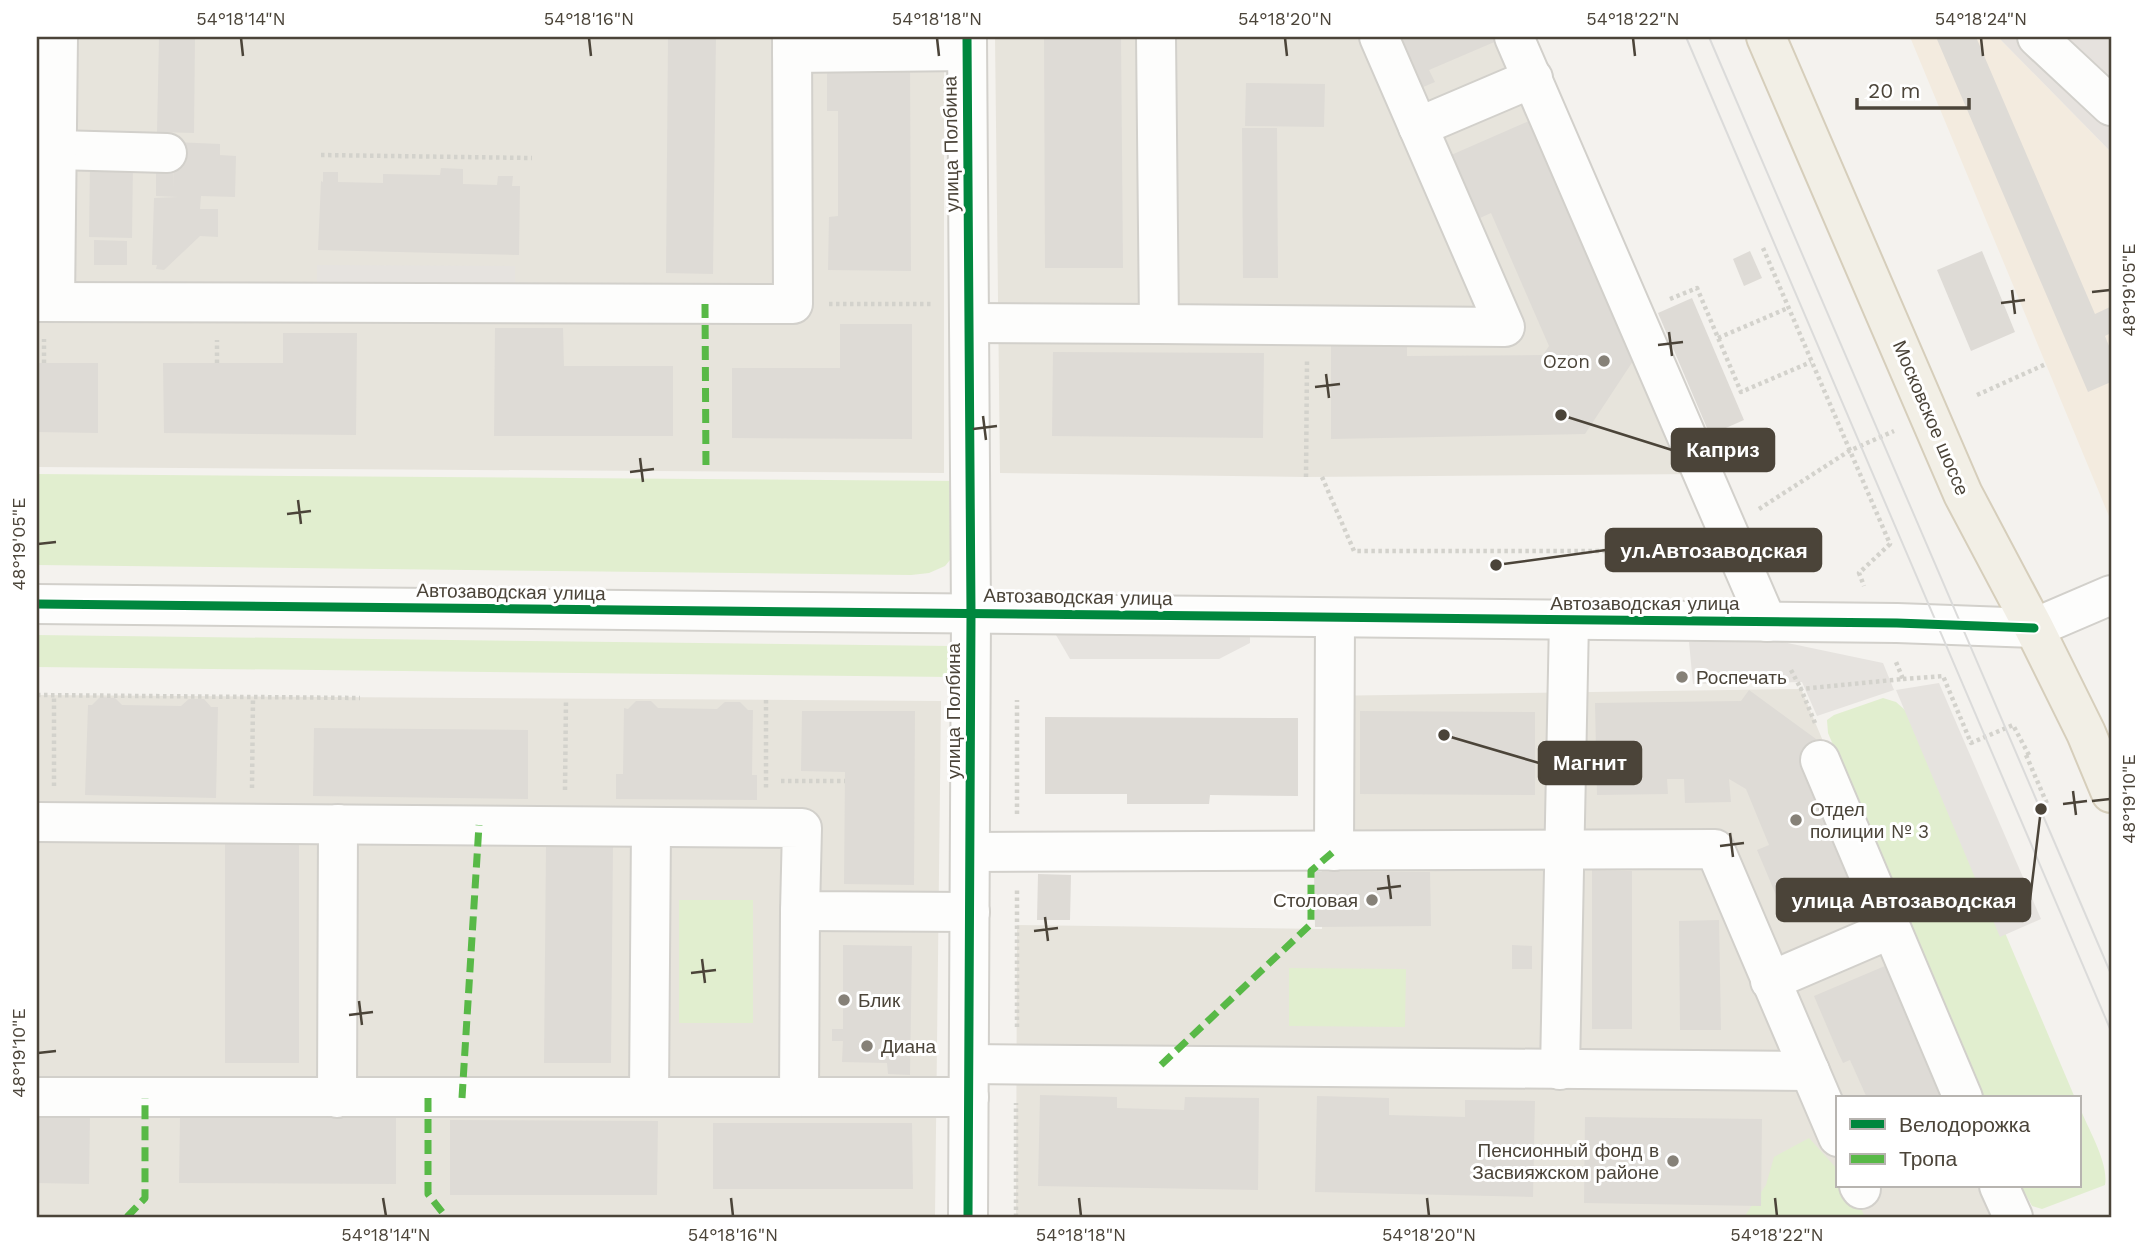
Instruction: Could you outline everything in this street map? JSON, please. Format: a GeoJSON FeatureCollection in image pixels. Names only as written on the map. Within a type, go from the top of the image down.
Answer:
{"type":"FeatureCollection","features":[{"type":"Feature","properties":{"kind":"main road","name":"Московское шоссе"},"geometry":{"type":"LineString","coordinates":[[1767,37],[1963,494],[2086,733],[2111,793]]}},
{"type":"Feature","properties":{"kind":"street"},"geometry":{"type":"LineString","coordinates":[[58,37],[57,150],[46,302],[793,304],[792,45],[967,44]]}},
{"type":"Feature","properties":{"kind":"street"},"geometry":{"type":"LineString","coordinates":[[1156,37],[1159,324]]}},
{"type":"Feature","properties":{"kind":"street"},"geometry":{"type":"LineString","coordinates":[[957,314],[1159,324],[1505,327],[1379,37]]}},
{"type":"Feature","properties":{"kind":"street"},"geometry":{"type":"LineString","coordinates":[[1514,37],[1767,622]]}},
{"type":"Feature","properties":{"kind":"street"},"geometry":{"type":"LineString","coordinates":[[2037,37],[2111,106]]}},
{"type":"Feature","properties":{"kind":"street","name":"улица Полбина"},"geometry":{"type":"LineString","coordinates":[[967,44],[957,314],[971,613],[968,1217]]}},
{"type":"Feature","properties":{"kind":"street"},"geometry":{"type":"LineString","coordinates":[[1418,127],[1532,78]]}},
{"type":"Feature","properties":{"kind":"street"},"geometry":{"type":"LineString","coordinates":[[57,150],[167,153]]}},
{"type":"Feature","properties":{"kind":"street"},"geometry":{"type":"LineString","coordinates":[[2034,628],[2111,595]]}},
{"type":"Feature","properties":{"kind":"street","name":"Автозаводская улица"},"geometry":{"type":"LineString","coordinates":[[37,604],[1879,623],[2034,628]]}},
{"type":"Feature","properties":{"kind":"street"},"geometry":{"type":"LineString","coordinates":[[1334,851],[1335,618]]}},
{"type":"Feature","properties":{"kind":"street"},"geometry":{"type":"LineString","coordinates":[[1560,1070],[1569,620]]}},
{"type":"Feature","properties":{"kind":"street"},"geometry":{"type":"LineString","coordinates":[[1820,747],[1891,929],[1961,1096]]}},
{"type":"Feature","properties":{"kind":"street"},"geometry":{"type":"LineString","coordinates":[[45,822],[802,828],[799,1097]]}},
{"type":"Feature","properties":{"kind":"street"},"geometry":{"type":"LineString","coordinates":[[337,1098],[338,824]]}},
{"type":"Feature","properties":{"kind":"street"},"geometry":{"type":"LineString","coordinates":[[649,1097],[651,827]]}},
{"type":"Feature","properties":{"kind":"street"},"geometry":{"type":"LineString","coordinates":[[970,852],[1715,849],[1836,1132]]}},
{"type":"Feature","properties":{"kind":"street"},"geometry":{"type":"LineString","coordinates":[[800,911],[970,912]]}},
{"type":"Feature","properties":{"kind":"street"},"geometry":{"type":"LineString","coordinates":[[1770,981],[1891,929]]}},
{"type":"Feature","properties":{"kind":"street"},"geometry":{"type":"LineString","coordinates":[[37,1097],[799,1097],[969,1080],[1017,1064],[1810,1071]]}},
{"type":"Feature","properties":{"kind":"street"},"geometry":{"type":"LineString","coordinates":[[2000,1188],[2013,1217]]}},
{"type":"Feature","properties":{"kind":"path"},"geometry":{"type":"LineString","coordinates":[[321,155],[532,158]]}},
{"type":"Feature","properties":{"kind":"path"},"geometry":{"type":"LineString","coordinates":[[1763,248],[1890,544],[1859,573],[1903,679]]}},
{"type":"Feature","properties":{"kind":"path"},"geometry":{"type":"LineString","coordinates":[[1634,314],[1697,288],[1741,392],[1811,362]]}},
{"type":"Feature","properties":{"kind":"path"},"geometry":{"type":"LineString","coordinates":[[793,304],[957,314]]}},
{"type":"Feature","properties":{"kind":"path"},"geometry":{"type":"LineString","coordinates":[[1718,338],[1788,307]]}},
{"type":"Feature","properties":{"kind":"path"},"geometry":{"type":"LineString","coordinates":[[1306,477],[1308,325]]}},
{"type":"Feature","properties":{"kind":"path"},"geometry":{"type":"LineString","coordinates":[[1977,395],[2046,364]]}},
{"type":"Feature","properties":{"kind":"path"},"geometry":{"type":"LineString","coordinates":[[1322,477],[1354,551],[1619,551],[1727,530],[1849,450],[1895,431]]}},
{"type":"Feature","properties":{"kind":"path"},"geometry":{"type":"LineString","coordinates":[[1791,670],[1801,689],[1820,747]]}},
{"type":"Feature","properties":{"kind":"path"},"geometry":{"type":"LineString","coordinates":[[1801,689],[1943,676],[1971,743],[2013,725]]}},
{"type":"Feature","properties":{"kind":"path"},"geometry":{"type":"LineString","coordinates":[[37,695],[360,698]]}},
{"type":"Feature","properties":{"kind":"path"},"geometry":{"type":"LineString","coordinates":[[45,822],[54,695]]}},
{"type":"Feature","properties":{"kind":"path"},"geometry":{"type":"LineString","coordinates":[[252,824],[253,697]]}},
{"type":"Feature","properties":{"kind":"path"},"geometry":{"type":"LineString","coordinates":[[565,826],[566,699]]}},
{"type":"Feature","properties":{"kind":"path"},"geometry":{"type":"LineString","coordinates":[[766,700],[766,828]]}},
{"type":"Feature","properties":{"kind":"path"},"geometry":{"type":"LineString","coordinates":[[1016,1217],[1017,700]]}},
{"type":"Feature","properties":{"kind":"path"},"geometry":{"type":"LineString","coordinates":[[2013,725],[2030,757]]}},
{"type":"Feature","properties":{"kind":"path"},"geometry":{"type":"LineString","coordinates":[[2013,725],[2048,806]]}},
{"type":"Feature","properties":{"kind":"path"},"geometry":{"type":"LineString","coordinates":[[781,780],[845,781]]}},
{"type":"Feature","properties":{"kind":"shaded area"},"geometry":{"type":"Polygon","coordinates":[[[37,37],[944,37],[944,473],[37,467],[37,37]]]}},
{"type":"Feature","properties":{"kind":"shaded area"},"geometry":{"type":"Polygon","coordinates":[[[995,37],[1514,37],[1703,474],[1306,477],[1000,473],[995,37]]]}},
{"type":"Feature","properties":{"kind":"shaded area"},"geometry":{"type":"Polygon","coordinates":[[[1910,37],[1998,37],[2111,152],[2111,521],[1910,37]]]}},
{"type":"Feature","properties":{"kind":"shaded area"},"geometry":{"type":"Polygon","coordinates":[[[1998,37],[2111,37],[2111,152],[1998,37]]]}},
{"type":"Feature","properties":{"kind":"shaded area"},"geometry":{"type":"Polygon","coordinates":[[[317,265],[515,266],[515,299],[317,298],[317,265]]]}},
{"type":"Feature","properties":{"kind":"shaded area"},"geometry":{"type":"Polygon","coordinates":[[[1056,635],[1250,635],[1250,643],[1219,659],[1070,659],[1056,635]]]}},
{"type":"Feature","properties":{"kind":"shaded area"},"geometry":{"type":"Polygon","coordinates":[[[1778,641],[1883,663],[1894,690],[1817,716],[1802,682],[1693,684],[1689,642],[1778,641]]]}},
{"type":"Feature","properties":{"kind":"shaded area"},"geometry":{"type":"Polygon","coordinates":[[[1939,683],[2041,919],[2000,937],[1896,690],[1939,683]]]}},
{"type":"Feature","properties":{"kind":"shaded area"},"geometry":{"type":"Polygon","coordinates":[[[1801,689],[1973,1096],[1836,1096],[1836,1188],[2012,1188],[2025,1217],[1016,1217],[1017,925],[1322,929],[1321,696],[1801,689]]]}},
{"type":"Feature","properties":{"kind":"shaded area"},"geometry":{"type":"Polygon","coordinates":[[[37,695],[941,701],[935,1217],[37,1217],[37,695]]]}},
{"type":"Feature","properties":{"kind":"green space"},"geometry":{"type":"Polygon","coordinates":[[[37,474],[962,481],[955,554],[945,566],[929,573],[911,575],[37,565],[37,474]]]}},
{"type":"Feature","properties":{"kind":"green space"},"geometry":{"type":"Polygon","coordinates":[[[37,635],[952,646],[951,677],[37,667],[37,635]]]}},
{"type":"Feature","properties":{"kind":"green space"},"geometry":{"type":"Polygon","coordinates":[[[1883,698],[1896,702],[1914,718],[2074,1096],[1983,1096],[1828,733],[1827,720],[1883,698]]]}},
{"type":"Feature","properties":{"kind":"green space"},"geometry":{"type":"Polygon","coordinates":[[[679,900],[753,900],[753,1023],[679,1023],[679,900]]]}},
{"type":"Feature","properties":{"kind":"green space"},"geometry":{"type":"Polygon","coordinates":[[[1289,968],[1406,969],[1405,1027],[1289,1026],[1289,968]]]}},
{"type":"Feature","properties":{"kind":"green space"},"geometry":{"type":"Polygon","coordinates":[[[2082,1113],[2101,1157],[2105,1185],[2042,1209],[2032,1206],[2022,1188],[2082,1188],[2082,1113]]]}},
{"type":"Feature","properties":{"kind":"green space"},"geometry":{"type":"Polygon","coordinates":[[[1809,1138],[1836,1168],[1836,1188],[1851,1188],[1865,1217],[1744,1217],[1766,1185],[1774,1157],[1809,1138]]]}},
{"type":"Feature","properties":{"kind":"building"},"geometry":{"type":"Polygon","coordinates":[[[668,37],[716,37],[713,274],[666,273],[668,37]]]}},
{"type":"Feature","properties":{"kind":"building"},"geometry":{"type":"Polygon","coordinates":[[[1044,37],[1121,37],[1123,268],[1045,268],[1044,37]]]}},
{"type":"Feature","properties":{"kind":"building"},"geometry":{"type":"Polygon","coordinates":[[[1385,37],[1506,37],[1429,70],[1435,82],[1409,93],[1385,37]]]}},
{"type":"Feature","properties":{"kind":"building"},"geometry":{"type":"Polygon","coordinates":[[[1936,37],[1976,37],[2095,314],[2110,307],[2111,309],[2111,333],[2105,336],[2111,351],[2111,382],[2088,392],[1936,37]]]}},
{"type":"Feature","properties":{"kind":"building"},"geometry":{"type":"Polygon","coordinates":[[[159,38],[195,38],[194,133],[157,132],[159,38]]]}},
{"type":"Feature","properties":{"kind":"building"},"geometry":{"type":"Polygon","coordinates":[[[827,62],[910,62],[911,271],[828,270],[829,217],[838,216],[838,111],[827,111],[827,62]]]}},
{"type":"Feature","properties":{"kind":"building"},"geometry":{"type":"Polygon","coordinates":[[[1246,83],[1325,84],[1324,127],[1245,126],[1246,83]]]}},
{"type":"Feature","properties":{"kind":"building"},"geometry":{"type":"Polygon","coordinates":[[[1536,118],[1637,355],[1585,434],[1331,439],[1331,333],[1407,333],[1407,356],[1543,355],[1549,346],[1491,213],[1471,222],[1442,159],[1536,118]]]}},
{"type":"Feature","properties":{"kind":"building"},"geometry":{"type":"Polygon","coordinates":[[[1242,128],[1277,128],[1278,278],[1243,278],[1242,128]]]}},
{"type":"Feature","properties":{"kind":"building"},"geometry":{"type":"Polygon","coordinates":[[[174,142],[220,144],[220,155],[236,156],[235,197],[201,196],[200,209],[218,209],[218,237],[200,236],[164,270],[156,269],[157,265],[152,265],[154,198],[178,197],[156,196],[156,169],[173,170],[173,187],[174,142]]]}},
{"type":"Feature","properties":{"kind":"building"},"geometry":{"type":"Polygon","coordinates":[[[90,163],[133,164],[132,238],[89,237],[90,163]]]}},
{"type":"Feature","properties":{"kind":"building"},"geometry":{"type":"Polygon","coordinates":[[[441,168],[463,169],[463,184],[497,185],[498,176],[513,176],[512,186],[520,186],[519,255],[318,250],[323,172],[338,172],[338,182],[383,183],[383,174],[440,175],[441,168]]]}},
{"type":"Feature","properties":{"kind":"building"},"geometry":{"type":"Polygon","coordinates":[[[94,240],[127,241],[127,265],[94,265],[94,240]]]}},
{"type":"Feature","properties":{"kind":"building"},"geometry":{"type":"Polygon","coordinates":[[[1750,251],[1762,278],[1744,286],[1733,259],[1750,251]]]}},
{"type":"Feature","properties":{"kind":"building"},"geometry":{"type":"Polygon","coordinates":[[[1982,251],[2015,332],[1971,351],[1937,270],[1982,251]]]}},
{"type":"Feature","properties":{"kind":"building"},"geometry":{"type":"Polygon","coordinates":[[[1692,298],[1744,420],[1710,435],[1658,313],[1692,298]]]}},
{"type":"Feature","properties":{"kind":"building"},"geometry":{"type":"Polygon","coordinates":[[[840,324],[912,324],[912,439],[732,438],[732,368],[840,368],[840,324]]]}},
{"type":"Feature","properties":{"kind":"building"},"geometry":{"type":"Polygon","coordinates":[[[495,328],[563,328],[564,366],[673,366],[673,436],[494,436],[495,328]]]}},
{"type":"Feature","properties":{"kind":"building"},"geometry":{"type":"Polygon","coordinates":[[[283,333],[357,333],[356,435],[164,433],[163,363],[283,363],[283,333]]]}},
{"type":"Feature","properties":{"kind":"building"},"geometry":{"type":"Polygon","coordinates":[[[1053,352],[1264,353],[1263,438],[1052,436],[1053,352]]]}},
{"type":"Feature","properties":{"kind":"building"},"geometry":{"type":"Polygon","coordinates":[[[37,363],[98,363],[98,433],[37,432],[37,363]]]}},
{"type":"Feature","properties":{"kind":"building","name":"Отдел полиции № 3"},"geometry":{"type":"Polygon","coordinates":[[[1749,690],[1816,739],[1805,753],[1859,883],[1784,914],[1757,850],[1769,845],[1746,789],[1729,779],[1731,802],[1685,803],[1684,779],[1667,779],[1668,794],[1597,795],[1595,703],[1741,701],[1749,690]]]}},
{"type":"Feature","properties":{"kind":"building"},"geometry":{"type":"Polygon","coordinates":[[[100,697],[115,698],[122,705],[181,706],[189,699],[204,699],[211,707],[218,707],[216,798],[85,795],[88,705],[92,705],[100,697]]]}},
{"type":"Feature","properties":{"kind":"building"},"geometry":{"type":"Polygon","coordinates":[[[636,701],[651,701],[658,708],[717,709],[725,702],[740,702],[748,710],[753,710],[752,775],[757,775],[757,800],[616,799],[616,774],[623,774],[624,708],[628,709],[636,701]]]}},
{"type":"Feature","properties":{"kind":"building"},"geometry":{"type":"Polygon","coordinates":[[[802,711],[915,711],[914,885],[844,884],[845,772],[801,771],[802,711]]]}},
{"type":"Feature","properties":{"kind":"building"},"geometry":{"type":"Polygon","coordinates":[[[1360,711],[1535,712],[1535,795],[1360,794],[1360,711]]]}},
{"type":"Feature","properties":{"kind":"building"},"geometry":{"type":"Polygon","coordinates":[[[1045,717],[1298,718],[1298,796],[1210,795],[1209,804],[1127,804],[1127,794],[1045,794],[1045,717]]]}},
{"type":"Feature","properties":{"kind":"building"},"geometry":{"type":"Polygon","coordinates":[[[314,728],[528,730],[528,799],[313,796],[314,728]]]}},
{"type":"Feature","properties":{"kind":"building"},"geometry":{"type":"Polygon","coordinates":[[[225,838],[299,838],[299,1063],[225,1063],[225,838]]]}},
{"type":"Feature","properties":{"kind":"building"},"geometry":{"type":"Polygon","coordinates":[[[546,846],[613,847],[611,1063],[544,1063],[546,846]]]}},
{"type":"Feature","properties":{"kind":"building"},"geometry":{"type":"Polygon","coordinates":[[[1592,870],[1632,871],[1632,1029],[1592,1029],[1592,870]]]}},
{"type":"Feature","properties":{"kind":"building"},"geometry":{"type":"Polygon","coordinates":[[[1314,872],[1430,872],[1431,926],[1315,927],[1314,872]]]}},
{"type":"Feature","properties":{"kind":"building"},"geometry":{"type":"Polygon","coordinates":[[[1038,874],[1071,875],[1070,920],[1037,920],[1038,874]]]}},
{"type":"Feature","properties":{"kind":"building"},"geometry":{"type":"Polygon","coordinates":[[[1719,920],[1721,1030],[1680,1030],[1679,921],[1719,920]]]}},
{"type":"Feature","properties":{"kind":"building"},"geometry":{"type":"Polygon","coordinates":[[[843,945],[912,946],[910,1075],[888,1074],[887,1063],[842,1062],[843,1041],[832,1041],[832,1029],[843,1029],[843,945]]]}},
{"type":"Feature","properties":{"kind":"building"},"geometry":{"type":"Polygon","coordinates":[[[1512,945],[1532,946],[1532,969],[1512,969],[1512,945]]]}},
{"type":"Feature","properties":{"kind":"building"},"geometry":{"type":"Polygon","coordinates":[[[1892,963],[1949,1096],[1866,1096],[1850,1060],[1843,1063],[1814,996],[1892,963]]]}},
{"type":"Feature","properties":{"kind":"building"},"geometry":{"type":"Polygon","coordinates":[[[1040,1095],[1117,1097],[1117,1108],[1184,1110],[1185,1097],[1259,1098],[1258,1190],[1038,1186],[1040,1095]]]}},
{"type":"Feature","properties":{"kind":"building"},"geometry":{"type":"Polygon","coordinates":[[[1317,1096],[1389,1098],[1389,1115],[1465,1117],[1465,1100],[1535,1101],[1533,1197],[1315,1192],[1317,1096]]]}},
{"type":"Feature","properties":{"kind":"building"},"geometry":{"type":"Polygon","coordinates":[[[37,1114],[90,1115],[89,1184],[37,1183],[37,1114]]]}},
{"type":"Feature","properties":{"kind":"building"},"geometry":{"type":"Polygon","coordinates":[[[180,1117],[396,1117],[396,1184],[179,1183],[180,1117]]]}},
{"type":"Feature","properties":{"kind":"building","name":"Пенсионный фонд в Засвияжском районе"},"geometry":{"type":"Polygon","coordinates":[[[1585,1117],[1762,1119],[1761,1206],[1584,1203],[1585,1117]]]}},
{"type":"Feature","properties":{"kind":"building"},"geometry":{"type":"Polygon","coordinates":[[[450,1120],[658,1121],[657,1195],[450,1195],[450,1120]]]}},
{"type":"Feature","properties":{"kind":"building"},"geometry":{"type":"Polygon","coordinates":[[[713,1123],[912,1123],[913,1189],[713,1189],[713,1123]]]}},
{"type":"Feature","properties":{"kind":"tram line"},"geometry":{"type":"LineString","coordinates":[[1686,37],[2111,1031]]}},
{"type":"Feature","properties":{"kind":"tram line"},"geometry":{"type":"LineString","coordinates":[[1709,37],[2111,974]]}},
{"type":"Feature","properties":{"kind":"marked path"},"geometry":{"type":"LineString","coordinates":[[705,304],[706,471]]}},
{"type":"Feature","properties":{"kind":"marked path"},"geometry":{"type":"LineString","coordinates":[[462,1098],[479,825]]}},
{"type":"Feature","properties":{"kind":"marked path"},"geometry":{"type":"LineString","coordinates":[[1161,1065],[1311,924],[1311,871],[1334,851]]}},
{"type":"Feature","properties":{"kind":"marked path"},"geometry":{"type":"LineString","coordinates":[[127,1217],[145,1198],[145,1098]]}},
{"type":"Feature","properties":{"kind":"marked path"},"geometry":{"type":"LineString","coordinates":[[428,1098],[428,1194],[446,1217]]}},
{"type":"Feature","properties":{"kind":"cycle path"},"geometry":{"type":"LineString","coordinates":[[967,37],[971,613],[968,1217]]}},
{"type":"Feature","properties":{"kind":"cycle path"},"geometry":{"type":"LineString","coordinates":[[37,604],[1897,623],[2034,628]]}},
{"type":"Feature","properties":{"kind":"place","name":"Ozon"},"geometry":{"type":"Point","coordinates":[1604,361]}},
{"type":"Feature","properties":{"kind":"place","name":"Каприз"},"geometry":{"type":"Point","coordinates":[1561,415]}},
{"type":"Feature","properties":{"kind":"place","name":"ул.Автозаводская"},"geometry":{"type":"Point","coordinates":[1496,565]}},
{"type":"Feature","properties":{"kind":"place","name":"Роспечать"},"geometry":{"type":"Point","coordinates":[1682,677]}},
{"type":"Feature","properties":{"kind":"place","name":"Магнит"},"geometry":{"type":"Point","coordinates":[1444,735]}},
{"type":"Feature","properties":{"kind":"place","name":"улица Автозаводская"},"geometry":{"type":"Point","coordinates":[2041,809]}},
{"type":"Feature","properties":{"kind":"place","name":"Отдел полиции № 3"},"geometry":{"type":"Point","coordinates":[1796,820]}},
{"type":"Feature","properties":{"kind":"place","name":"Столовая"},"geometry":{"type":"Point","coordinates":[1372,900]}},
{"type":"Feature","properties":{"kind":"place","name":"Блик"},"geometry":{"type":"Point","coordinates":[844,1000]}},
{"type":"Feature","properties":{"kind":"place","name":"Диана"},"geometry":{"type":"Point","coordinates":[867,1046]}},
{"type":"Feature","properties":{"kind":"place","name":"Пенсионный фонд в Засвияжском районе"},"geometry":{"type":"Point","coordinates":[1673,1161]}}]}
